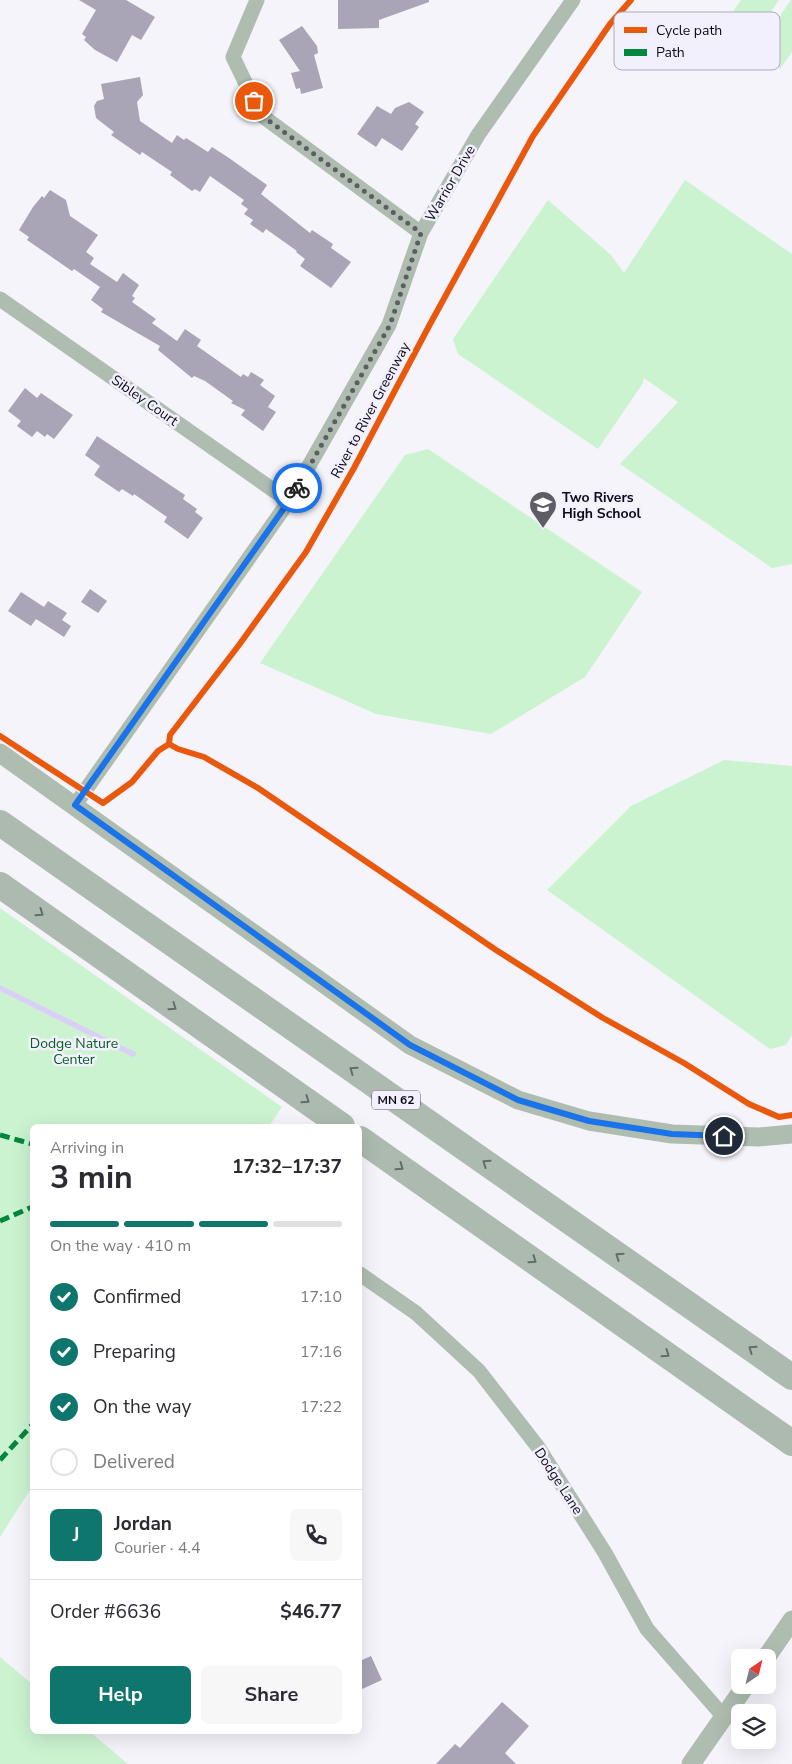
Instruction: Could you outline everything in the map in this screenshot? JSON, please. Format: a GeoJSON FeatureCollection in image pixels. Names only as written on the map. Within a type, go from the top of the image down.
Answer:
{"type":"FeatureCollection","features":[{"type":"Feature","properties":{"kind":"highway","name":"MN 62"},"geometry":{"type":"LineString","coordinates":[[0,823],[792,1377]]}},
{"type":"Feature","properties":{"kind":"highway"},"geometry":{"type":"LineString","coordinates":[[0,885],[339,1124]]}},
{"type":"Feature","properties":{"kind":"highway"},"geometry":{"type":"LineString","coordinates":[[362,1140],[792,1442]]}},
{"type":"Feature","properties":{"kind":"street"},"geometry":{"type":"LineString","coordinates":[[257,0],[233,57],[261,115],[421,233]]}},
{"type":"Feature","properties":{"kind":"street","name":"Warrior Drive"},"geometry":{"type":"LineString","coordinates":[[75,805],[289,501],[390,325],[421,233],[478,135],[573,0]]}},
{"type":"Feature","properties":{"kind":"street","name":"Sibley Court"},"geometry":{"type":"LineString","coordinates":[[0,299],[289,501]]}},
{"type":"Feature","properties":{"kind":"street"},"geometry":{"type":"LineString","coordinates":[[0,753],[410,1045],[518,1100],[589,1121],[672,1134],[759,1137],[792,1134]]}},
{"type":"Feature","properties":{"kind":"street","name":"Dodge Lane"},"geometry":{"type":"LineString","coordinates":[[362,1275],[416,1313],[480,1371],[538,1448],[605,1553],[647,1629],[724,1717]]}},
{"type":"Feature","properties":{"kind":"street"},"geometry":{"type":"LineString","coordinates":[[772,1649],[792,1620]]}},
{"type":"Feature","properties":{"kind":"street"},"geometry":{"type":"LineString","coordinates":[[690,1764],[740,1694]]}},
{"type":"Feature","properties":{"kind":"green space"},"geometry":{"type":"Polygon","coordinates":[[[741,0],[779,0],[771,12],[733,12],[741,0]]]}},
{"type":"Feature","properties":{"kind":"green space"},"geometry":{"type":"Polygon","coordinates":[[[792,0],[792,52],[780,69],[780,16],[792,0]]]}},
{"type":"Feature","properties":{"kind":"green space"},"geometry":{"type":"Polygon","coordinates":[[[685,180],[792,254],[792,564],[772,568],[620,464],[678,402],[644,378],[643,383],[598,449],[458,354],[453,339],[548,200],[611,255],[624,273],[685,180]]]}},
{"type":"Feature","properties":{"kind":"green space"},"geometry":{"type":"Polygon","coordinates":[[[428,449],[642,592],[585,677],[491,734],[376,714],[260,663],[405,455],[428,449]]]}},
{"type":"Feature","properties":{"kind":"green space"},"geometry":{"type":"Polygon","coordinates":[[[724,760],[792,766],[792,1035],[786,1045],[770,1049],[547,890],[631,806],[724,760]]]}},
{"type":"Feature","properties":{"kind":"green space","name":"Dodge Nature Center"},"geometry":{"type":"Polygon","coordinates":[[[0,908],[282,1107],[270,1124],[30,1124],[30,1490],[0,1537],[0,908]]]}},
{"type":"Feature","properties":{"kind":"green space"},"geometry":{"type":"Polygon","coordinates":[[[0,1657],[30,1682],[30,1734],[93,1734],[128,1764],[0,1764],[0,1657]]]}},
{"type":"Feature","properties":{"kind":"building"},"geometry":{"type":"Polygon","coordinates":[[[79,0],[126,0],[155,17],[141,40],[132,35],[117,62],[95,50],[84,40],[86,37],[82,34],[96,10],[79,0]]]}},
{"type":"Feature","properties":{"kind":"building"},"geometry":{"type":"Polygon","coordinates":[[[338,0],[429,0],[429,2],[379,20],[379,28],[338,29],[338,0]]]}},
{"type":"Feature","properties":{"kind":"building"},"geometry":{"type":"Polygon","coordinates":[[[302,26],[317,46],[318,53],[314,55],[323,88],[301,94],[300,88],[296,89],[291,73],[300,71],[279,40],[302,26]]]}},
{"type":"Feature","properties":{"kind":"building"},"geometry":{"type":"Polygon","coordinates":[[[140,77],[143,95],[137,102],[140,121],[172,143],[177,135],[184,140],[186,138],[208,152],[212,147],[229,158],[267,185],[261,194],[310,233],[312,230],[333,244],[331,248],[351,262],[331,288],[300,266],[305,259],[297,251],[266,229],[263,233],[250,224],[253,220],[244,214],[248,209],[241,204],[244,200],[210,176],[200,192],[195,189],[192,191],[170,175],[172,172],[142,152],[140,155],[111,135],[114,132],[96,118],[94,106],[97,101],[104,99],[101,84],[140,77]]]}},
{"type":"Feature","properties":{"kind":"building"},"geometry":{"type":"Polygon","coordinates":[[[409,102],[424,112],[415,124],[419,127],[402,151],[382,138],[376,147],[357,134],[377,106],[391,114],[395,108],[409,102]]]}},
{"type":"Feature","properties":{"kind":"building"},"geometry":{"type":"Polygon","coordinates":[[[50,190],[66,200],[70,216],[98,235],[86,252],[94,258],[90,264],[117,282],[123,273],[139,285],[132,296],[135,298],[132,302],[156,319],[152,323],[177,341],[185,329],[201,340],[197,346],[241,377],[243,374],[248,377],[251,372],[264,380],[260,385],[275,396],[268,407],[276,412],[263,431],[241,415],[245,410],[231,403],[233,401],[205,381],[194,376],[192,378],[158,350],[160,346],[101,312],[103,309],[91,300],[100,287],[74,269],[72,271],[27,240],[29,237],[19,230],[33,207],[50,190]]]}},
{"type":"Feature","properties":{"kind":"building"},"geometry":{"type":"Polygon","coordinates":[[[25,388],[37,398],[41,393],[73,415],[54,439],[47,434],[45,437],[37,431],[32,437],[17,426],[21,421],[8,411],[25,388]]]}},
{"type":"Feature","properties":{"kind":"building"},"geometry":{"type":"Polygon","coordinates":[[[97,436],[185,495],[183,499],[197,509],[195,512],[203,518],[188,539],[164,522],[167,517],[134,494],[133,496],[122,489],[119,492],[94,475],[100,466],[85,455],[97,436]]]}},
{"type":"Feature","properties":{"kind":"building"},"geometry":{"type":"Polygon","coordinates":[[[90,589],[107,601],[98,613],[81,602],[90,589]]]}},
{"type":"Feature","properties":{"kind":"building"},"geometry":{"type":"Polygon","coordinates":[[[21,592],[44,607],[48,601],[67,613],[62,620],[71,626],[64,637],[36,619],[31,626],[8,611],[21,592]]]}},
{"type":"Feature","properties":{"kind":"building"},"geometry":{"type":"Polygon","coordinates":[[[371,1656],[382,1680],[362,1689],[362,1660],[371,1656]]]}},
{"type":"Feature","properties":{"kind":"building"},"geometry":{"type":"Polygon","coordinates":[[[502,1702],[529,1726],[505,1753],[516,1764],[436,1764],[455,1744],[460,1748],[502,1702]]]}},
{"type":"Feature","properties":{"kind":"waterway"},"geometry":{"type":"LineString","coordinates":[[0,988],[133,1054]]}},
{"type":"Feature","properties":{"kind":"marked path"},"geometry":{"type":"LineString","coordinates":[[0,1135],[30,1143]]}},
{"type":"Feature","properties":{"kind":"marked path"},"geometry":{"type":"LineString","coordinates":[[0,1221],[30,1208]]}},
{"type":"Feature","properties":{"kind":"marked path"},"geometry":{"type":"LineString","coordinates":[[0,1460],[30,1427]]}},
{"type":"Feature","properties":{"kind":"cycle path","name":"River to River Greenway"},"geometry":{"type":"LineString","coordinates":[[620,12],[631,0]]}},
{"type":"Feature","properties":{"kind":"cycle path","name":"River to River Greenway"},"geometry":{"type":"LineString","coordinates":[[0,736],[103,803],[132,782],[158,751],[169,744],[170,735],[239,645],[306,552],[354,468],[533,136],[614,19]]}},
{"type":"Feature","properties":{"kind":"cycle path"},"geometry":{"type":"LineString","coordinates":[[169,744],[178,749],[204,757],[258,788],[496,950],[603,1018],[684,1063],[749,1104],[779,1117],[792,1115]]}},
{"type":"Feature","properties":{"kind":"way so far"},"geometry":{"type":"LineString","coordinates":[[254,101],[261,115],[421,233],[390,325],[297,488]]}},
{"type":"Feature","properties":{"kind":"place","name":"Two Rivers High School"},"geometry":{"type":"Point","coordinates":[543,529]}},
{"type":"Feature","properties":{"kind":"route"},"geometry":{"type":"LineString","coordinates":[[297,488],[75,805],[410,1045],[518,1100],[589,1121],[672,1134],[724,1136]]}}]}
